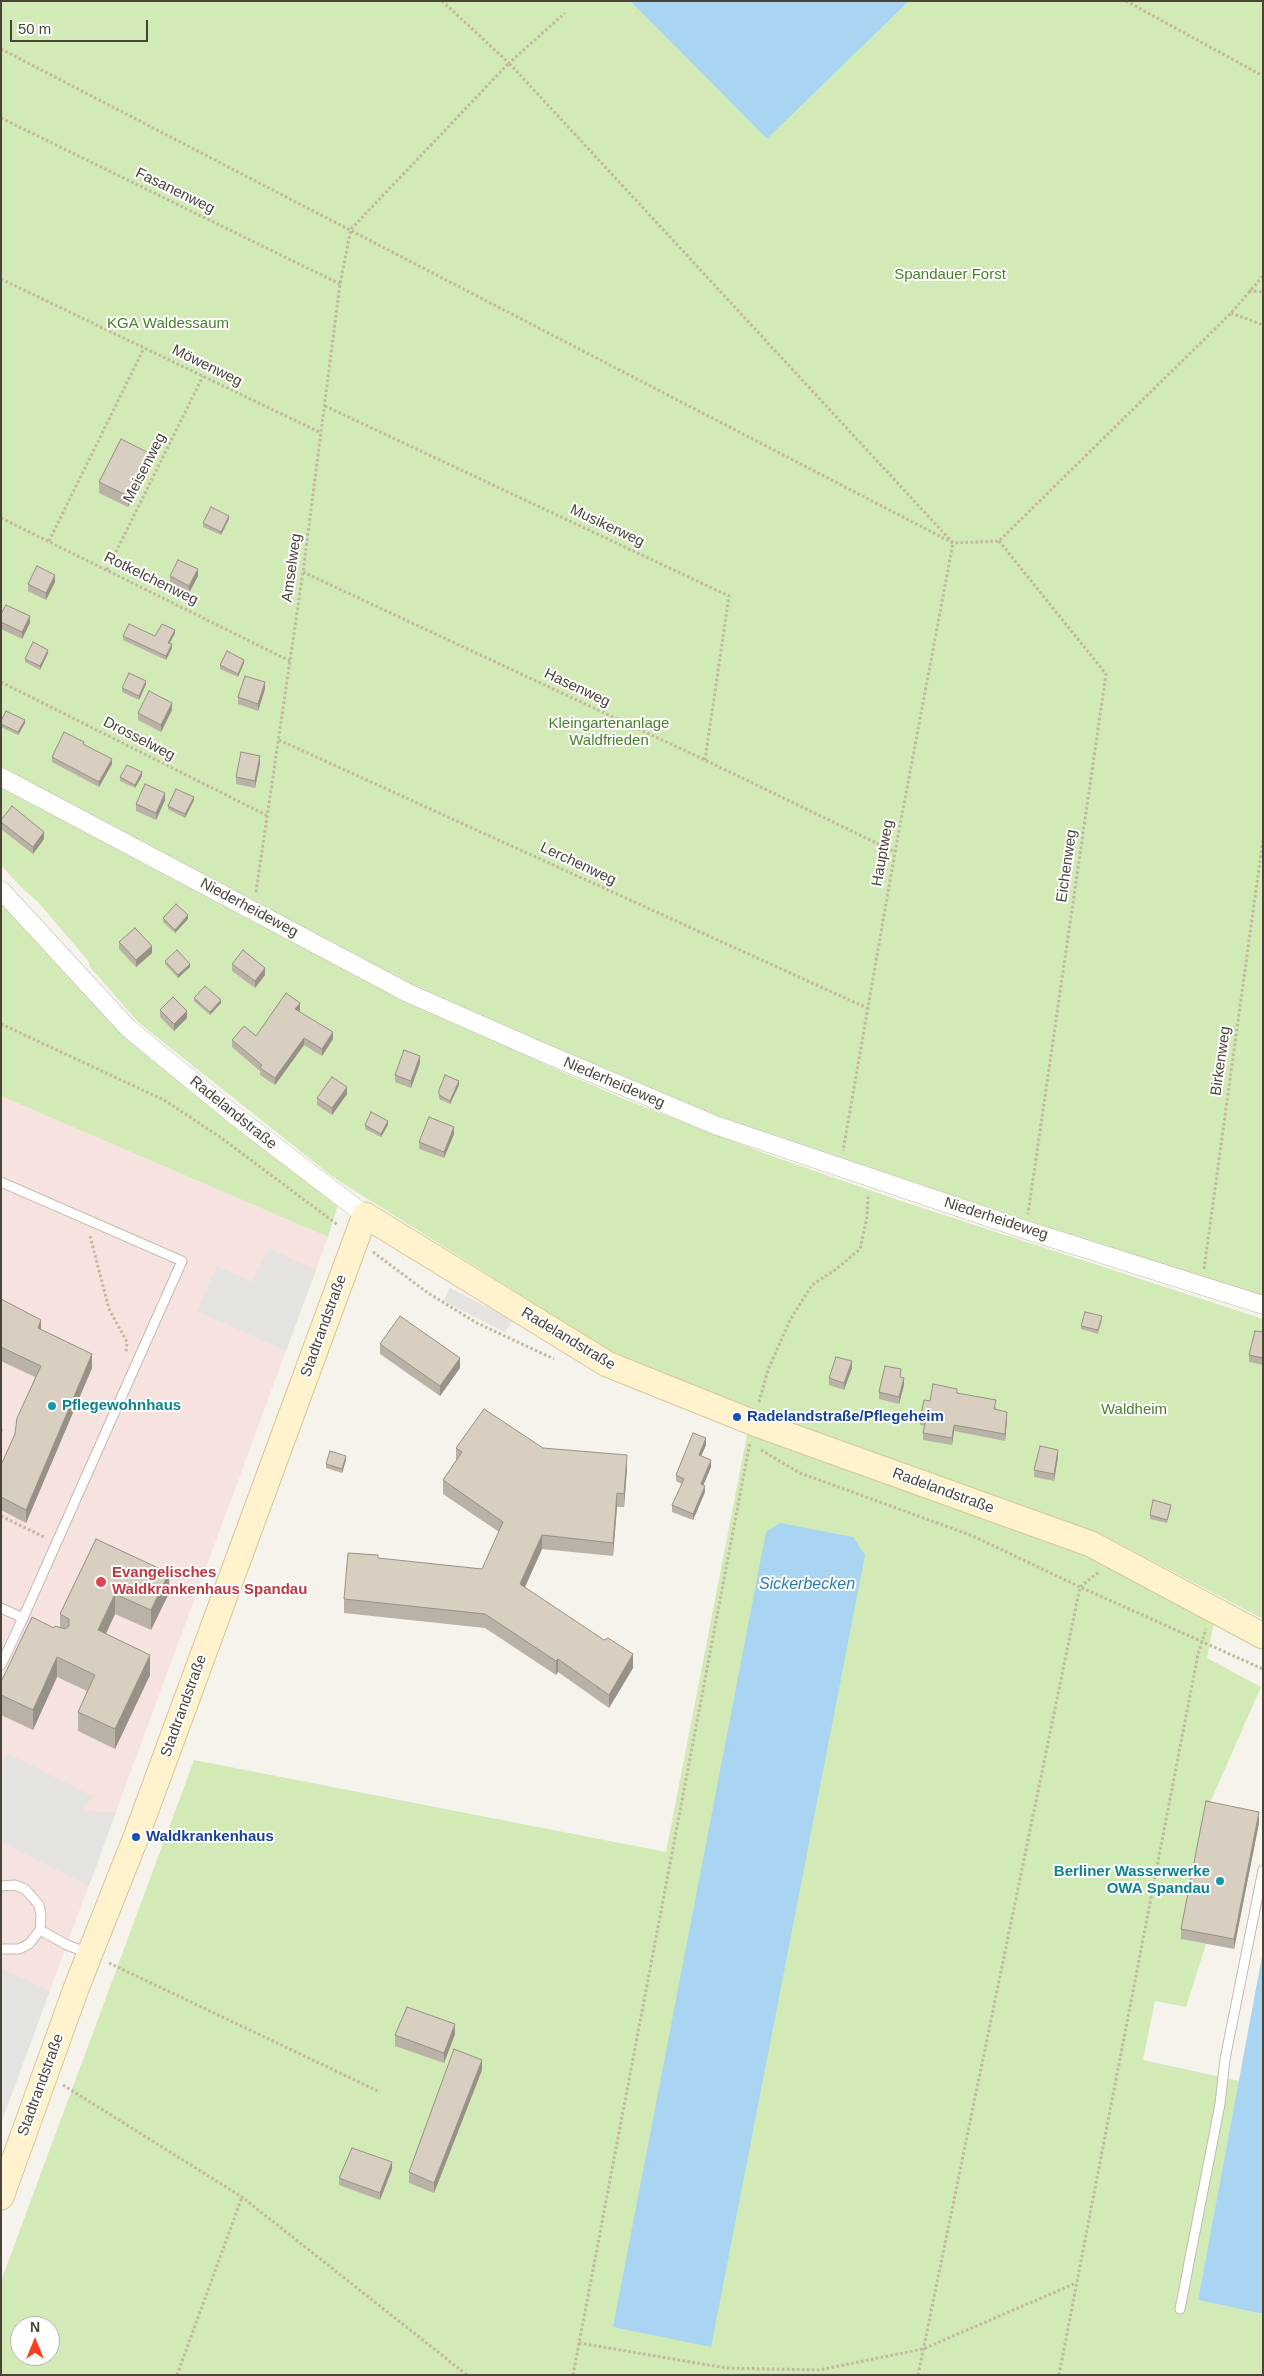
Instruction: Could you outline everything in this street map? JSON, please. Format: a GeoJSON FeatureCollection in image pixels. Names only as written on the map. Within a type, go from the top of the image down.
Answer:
{"type":"FeatureCollection","features":[{"type":"Feature","properties":{"kind":"street","name":"Niederheideweg"},"geometry":{"type":"LineString","coordinates":[[1,777],[408,993],[542,1052],[715,1124],[1026,1230],[1263,1306]]}},
{"type":"Feature","properties":{"kind":"street","name":"Radelandstraße"},"geometry":{"type":"LineString","coordinates":[[1,890],[128,1028],[234,1115],[365,1215],[607,1364],[754,1423],[1091,1544],[1263,1636]]}},
{"type":"Feature","properties":{"kind":"street","name":"Stadtrandstraße"},"geometry":{"type":"LineString","coordinates":[[1,2197],[365,1215]]}},
{"type":"Feature","properties":{"kind":"lane"},"geometry":{"type":"LineString","coordinates":[[1,1182],[182,1261],[24,1622],[1,1665]]}},
{"type":"Feature","properties":{"kind":"lane"},"geometry":{"type":"LineString","coordinates":[[1,1608],[24,1622]]}},
{"type":"Feature","properties":{"kind":"lane"},"geometry":{"type":"LineString","coordinates":[[1180,2309],[1220,2104],[1224,2059],[1263,1870]]}},
{"type":"Feature","properties":{"kind":"lane"},"geometry":{"type":"LineString","coordinates":[[1,1886],[15,1886],[25,1889],[39,1905],[42,1915],[40,1930],[29,1944],[19,1949],[1,1950]]}},
{"type":"Feature","properties":{"kind":"lane"},"geometry":{"type":"LineString","coordinates":[[40,1930],[67,1945],[90,1954]]}},
{"type":"Feature","properties":{"kind":"path"},"geometry":{"type":"LineString","coordinates":[[442,1],[509,63],[953,543]]}},
{"type":"Feature","properties":{"kind":"path"},"geometry":{"type":"LineString","coordinates":[[1126,1],[1263,76]]}},
{"type":"Feature","properties":{"kind":"path"},"geometry":{"type":"LineString","coordinates":[[351,230],[509,63],[565,12]]}},
{"type":"Feature","properties":{"kind":"path"},"geometry":{"type":"LineString","coordinates":[[1,49],[953,543],[999,541],[1231,313],[1263,276]]}},
{"type":"Feature","properties":{"kind":"path","name":"Fasanenweg"},"geometry":{"type":"LineString","coordinates":[[1,118],[340,284]]}},
{"type":"Feature","properties":{"kind":"path","name":"Amselweg"},"geometry":{"type":"LineString","coordinates":[[254,910],[303,572],[340,284],[351,230]]}},
{"type":"Feature","properties":{"kind":"path","name":"Möwenweg"},"geometry":{"type":"LineString","coordinates":[[1,279],[321,433]]}},
{"type":"Feature","properties":{"kind":"path"},"geometry":{"type":"LineString","coordinates":[[1249,291],[1263,292]]}},
{"type":"Feature","properties":{"kind":"path"},"geometry":{"type":"LineString","coordinates":[[1231,313],[1263,325]]}},
{"type":"Feature","properties":{"kind":"path"},"geometry":{"type":"LineString","coordinates":[[49,542],[144,348]]}},
{"type":"Feature","properties":{"kind":"path","name":"Meisenweg"},"geometry":{"type":"LineString","coordinates":[[107,570],[203,376]]}},
{"type":"Feature","properties":{"kind":"path","name":"Musikerweg"},"geometry":{"type":"LineString","coordinates":[[325,406],[729,596],[705,760]]}},
{"type":"Feature","properties":{"kind":"path","name":"Rotkelchenweg"},"geometry":{"type":"LineString","coordinates":[[1,518],[290,661]]}},
{"type":"Feature","properties":{"kind":"path","name":"Eichenweg"},"geometry":{"type":"LineString","coordinates":[[999,541],[1106,674],[1026,1230]]}},
{"type":"Feature","properties":{"kind":"path","name":"Hauptweg"},"geometry":{"type":"LineString","coordinates":[[840,1167],[895,852],[953,543]]}},
{"type":"Feature","properties":{"kind":"path","name":"Hasenweg"},"geometry":{"type":"LineString","coordinates":[[303,572],[705,760],[895,852]]}},
{"type":"Feature","properties":{"kind":"path","name":"Drosselweg"},"geometry":{"type":"LineString","coordinates":[[1,682],[267,815]]}},
{"type":"Feature","properties":{"kind":"path","name":"Lerchenweg"},"geometry":{"type":"LineString","coordinates":[[279,740],[867,1008]]}},
{"type":"Feature","properties":{"kind":"path","name":"Birkenweg"},"geometry":{"type":"LineString","coordinates":[[1202,1285],[1263,839]]}},
{"type":"Feature","properties":{"kind":"path"},"geometry":{"type":"LineString","coordinates":[[573,2375],[754,1423],[768,1370],[790,1320],[812,1285],[835,1270],[860,1249],[867,1216],[869,1176]]}},
{"type":"Feature","properties":{"kind":"path"},"geometry":{"type":"LineString","coordinates":[[86,1218],[108,1310],[127,1342],[125,1362]]}},
{"type":"Feature","properties":{"kind":"path"},"geometry":{"type":"LineString","coordinates":[[1,1516],[58,1544]]}},
{"type":"Feature","properties":{"kind":"path"},"geometry":{"type":"LineString","coordinates":[[918,2375],[1080,1587],[1098,1572],[1111,1555]]}},
{"type":"Feature","properties":{"kind":"path"},"geometry":{"type":"LineString","coordinates":[[1059,2375],[1200,1642],[1215,1610]]}},
{"type":"Feature","properties":{"kind":"path"},"geometry":{"type":"LineString","coordinates":[[90,1954],[380,2092]]}},
{"type":"Feature","properties":{"kind":"path"},"geometry":{"type":"LineString","coordinates":[[45,2074],[242,2197],[467,2375]]}},
{"type":"Feature","properties":{"kind":"path"},"geometry":{"type":"LineString","coordinates":[[177,2375],[242,2197]]}},
{"type":"Feature","properties":{"kind":"path"},"geometry":{"type":"LineString","coordinates":[[579,2343],[726,2368],[819,2370],[923,2349],[1076,2283]]}},
{"type":"Feature","properties":{"kind":"shaded area","name":"Evangelisches Waldkrankenhaus Spandau"},"geometry":{"type":"Polygon","coordinates":[[[1,1096],[328,1237],[1,2123],[1,1096]]]}},
{"type":"Feature","properties":{"kind":"shaded area"},"geometry":{"type":"Polygon","coordinates":[[[268,1248],[316,1270],[286,1351],[197,1311],[217,1266],[252,1282],[268,1248]]]}},
{"type":"Feature","properties":{"kind":"shaded area"},"geometry":{"type":"Polygon","coordinates":[[[450,1288],[513,1320],[505,1332],[443,1301],[450,1288]]]}},
{"type":"Feature","properties":{"kind":"shaded area"},"geometry":{"type":"Polygon","coordinates":[[[7,1753],[92,1796],[83,1811],[116,1812],[89,1886],[1,1842],[1,1765],[7,1753]]]}},
{"type":"Feature","properties":{"kind":"shaded area"},"geometry":{"type":"Polygon","coordinates":[[[1,1968],[50,1991],[1,2123],[1,1968]]]}},
{"type":"Feature","properties":{"kind":"green space"},"geometry":{"type":"Polygon","coordinates":[[[1,1],[630,1],[767,139],[909,1],[1263,1],[1263,1301],[543,1060],[542,1063],[624,1099],[772,1156],[898,1200],[1263,1319],[1263,1619],[1099,1533],[790,1424],[624,1360],[333,1177],[138,1022],[90,967],[89,962],[38,902],[1,865],[1,1]]]}},
{"type":"Feature","properties":{"kind":"green space"},"geometry":{"type":"Polygon","coordinates":[[[1,890],[128,1028],[340,1198],[328,1237],[1,1096],[1,890]]]}},
{"type":"Feature","properties":{"kind":"green space"},"geometry":{"type":"Polygon","coordinates":[[[748,1430],[1089,1550],[1215,1617],[1207,1658],[1261,1687],[1206,1812],[1181,1939],[1206,1944],[1186,2007],[1155,2001],[1143,2060],[1239,2081],[1198,2300],[1263,2314],[1263,2375],[1,2375],[1,2281],[194,1760],[666,1852],[748,1430]]]}},
{"type":"Feature","properties":{"kind":"water"},"geometry":{"type":"Polygon","coordinates":[[[630,1],[909,1],[767,139],[630,1]]]}},
{"type":"Feature","properties":{"kind":"water","name":"Sickerbecken"},"geometry":{"type":"Polygon","coordinates":[[[780,1523],[853,1537],[865,1555],[711,2347],[613,2327],[766,1532],[780,1523]]]}},
{"type":"Feature","properties":{"kind":"water"},"geometry":{"type":"Polygon","coordinates":[[[1263,1951],[1263,2314],[1198,2300],[1263,1951]]]}},
{"type":"Feature","properties":{"kind":"building"},"geometry":{"type":"Polygon","coordinates":[[[121,439],[149,453],[128,496],[99,482],[121,439]]]}},
{"type":"Feature","properties":{"kind":"building"},"geometry":{"type":"Polygon","coordinates":[[[211,507],[229,516],[221,532],[203,523],[211,507]]]}},
{"type":"Feature","properties":{"kind":"building"},"geometry":{"type":"Polygon","coordinates":[[[178,560],[198,569],[189,586],[170,576],[178,560]]]}},
{"type":"Feature","properties":{"kind":"building"},"geometry":{"type":"Polygon","coordinates":[[[37,566],[55,575],[46,593],[28,584],[37,566]]]}},
{"type":"Feature","properties":{"kind":"building"},"geometry":{"type":"Polygon","coordinates":[[[6,605],[30,616],[22,632],[1,622],[1,614],[6,605]]]}},
{"type":"Feature","properties":{"kind":"building"},"geometry":{"type":"Polygon","coordinates":[[[129,624],[155,636],[162,624],[175,630],[168,643],[172,644],[166,656],[123,636],[129,624]]]}},
{"type":"Feature","properties":{"kind":"building"},"geometry":{"type":"Polygon","coordinates":[[[33,642],[48,650],[40,666],[25,659],[33,642]]]}},
{"type":"Feature","properties":{"kind":"building"},"geometry":{"type":"Polygon","coordinates":[[[227,651],[244,660],[238,674],[220,665],[227,651]]]}},
{"type":"Feature","properties":{"kind":"building"},"geometry":{"type":"Polygon","coordinates":[[[129,673],[146,681],[139,696],[122,688],[129,673]]]}},
{"type":"Feature","properties":{"kind":"building"},"geometry":{"type":"Polygon","coordinates":[[[245,676],[265,682],[258,704],[238,697],[245,676]]]}},
{"type":"Feature","properties":{"kind":"building"},"geometry":{"type":"Polygon","coordinates":[[[149,691],[172,703],[161,725],[138,713],[149,691]]]}},
{"type":"Feature","properties":{"kind":"building"},"geometry":{"type":"Polygon","coordinates":[[[6,711],[25,720],[18,732],[1,724],[6,711]]]}},
{"type":"Feature","properties":{"kind":"building"},"geometry":{"type":"Polygon","coordinates":[[[64,732],[112,759],[99,782],[52,757],[64,732]]]}},
{"type":"Feature","properties":{"kind":"building"},"geometry":{"type":"Polygon","coordinates":[[[241,752],[260,756],[255,781],[236,777],[241,752]]]}},
{"type":"Feature","properties":{"kind":"building"},"geometry":{"type":"Polygon","coordinates":[[[127,765],[142,772],[135,785],[120,777],[127,765]]]}},
{"type":"Feature","properties":{"kind":"building"},"geometry":{"type":"Polygon","coordinates":[[[145,784],[165,793],[156,813],[136,804],[145,784]]]}},
{"type":"Feature","properties":{"kind":"building"},"geometry":{"type":"Polygon","coordinates":[[[176,789],[194,797],[185,814],[168,806],[176,789]]]}},
{"type":"Feature","properties":{"kind":"building"},"geometry":{"type":"Polygon","coordinates":[[[12,806],[44,832],[33,847],[1,822],[12,806]]]}},
{"type":"Feature","properties":{"kind":"building"},"geometry":{"type":"Polygon","coordinates":[[[176,904],[188,915],[175,930],[163,918],[176,904]]]}},
{"type":"Feature","properties":{"kind":"building"},"geometry":{"type":"Polygon","coordinates":[[[135,928],[152,946],[136,960],[119,942],[135,928]]]}},
{"type":"Feature","properties":{"kind":"building"},"geometry":{"type":"Polygon","coordinates":[[[177,950],[190,964],[178,975],[165,961],[177,950]]]}},
{"type":"Feature","properties":{"kind":"building"},"geometry":{"type":"Polygon","coordinates":[[[243,950],[265,968],[255,981],[232,964],[243,950]]]}},
{"type":"Feature","properties":{"kind":"building"},"geometry":{"type":"Polygon","coordinates":[[[205,986],[221,1000],[210,1012],[194,998],[205,986]]]}},
{"type":"Feature","properties":{"kind":"building"},"geometry":{"type":"Polygon","coordinates":[[[286,993],[300,1003],[295,1009],[333,1032],[322,1049],[304,1038],[275,1078],[260,1068],[262,1065],[232,1040],[244,1026],[256,1036],[286,993]]]}},
{"type":"Feature","properties":{"kind":"building"},"geometry":{"type":"Polygon","coordinates":[[[173,997],[187,1011],[174,1024],[160,1010],[173,997]]]}},
{"type":"Feature","properties":{"kind":"building"},"geometry":{"type":"Polygon","coordinates":[[[404,1050],[420,1056],[411,1081],[395,1075],[404,1050]]]}},
{"type":"Feature","properties":{"kind":"building"},"geometry":{"type":"Polygon","coordinates":[[[445,1075],[459,1081],[450,1101],[439,1095],[445,1075]]]}},
{"type":"Feature","properties":{"kind":"building"},"geometry":{"type":"Polygon","coordinates":[[[332,1077],[347,1087],[332,1108],[317,1098],[332,1077]]]}},
{"type":"Feature","properties":{"kind":"building"},"geometry":{"type":"Polygon","coordinates":[[[371,1112],[388,1121],[381,1134],[365,1125],[371,1112]]]}},
{"type":"Feature","properties":{"kind":"building"},"geometry":{"type":"Polygon","coordinates":[[[429,1117],[454,1127],[444,1152],[419,1142],[429,1117]]]}},
{"type":"Feature","properties":{"kind":"building","name":"Pflegewohnhaus"},"geometry":{"type":"Polygon","coordinates":[[[1,1299],[41,1320],[38,1328],[92,1354],[26,1510],[1,1497],[1,1465],[15,1434],[17,1418],[41,1366],[1,1347],[1,1299]]]}},
{"type":"Feature","properties":{"kind":"building"},"geometry":{"type":"Polygon","coordinates":[[[1085,1312],[1102,1316],[1098,1330],[1081,1326],[1085,1312]]]}},
{"type":"Feature","properties":{"kind":"building"},"geometry":{"type":"Polygon","coordinates":[[[400,1316],[460,1358],[440,1386],[380,1344],[400,1316]]]}},
{"type":"Feature","properties":{"kind":"building"},"geometry":{"type":"Polygon","coordinates":[[[1255,1331],[1263,1332],[1263,1358],[1249,1355],[1255,1331]]]}},
{"type":"Feature","properties":{"kind":"building"},"geometry":{"type":"Polygon","coordinates":[[[836,1357],[852,1361],[844,1383],[829,1378],[836,1357]]]}},
{"type":"Feature","properties":{"kind":"building"},"geometry":{"type":"Polygon","coordinates":[[[885,1366],[901,1369],[900,1377],[904,1378],[899,1397],[879,1392],[885,1366]]]}},
{"type":"Feature","properties":{"kind":"building"},"geometry":{"type":"Polygon","coordinates":[[[933,1384],[957,1389],[957,1393],[996,1400],[994,1409],[1007,1412],[1005,1434],[954,1425],[952,1438],[923,1433],[926,1419],[920,1418],[924,1400],[930,1401],[933,1384]]]}},
{"type":"Feature","properties":{"kind":"building"},"geometry":{"type":"Polygon","coordinates":[[[484,1409],[543,1448],[627,1455],[624,1494],[617,1493],[613,1543],[542,1535],[520,1584],[604,1640],[608,1638],[633,1654],[609,1695],[558,1659],[556,1661],[485,1614],[344,1599],[348,1553],[378,1555],[378,1558],[482,1569],[503,1522],[443,1480],[462,1452],[456,1448],[484,1409]]]}},
{"type":"Feature","properties":{"kind":"building"},"geometry":{"type":"Polygon","coordinates":[[[693,1433],[706,1438],[699,1455],[711,1460],[701,1484],[705,1486],[693,1514],[672,1505],[684,1479],[676,1475],[693,1433]]]}},
{"type":"Feature","properties":{"kind":"building"},"geometry":{"type":"Polygon","coordinates":[[[1040,1446],[1058,1450],[1054,1474],[1034,1470],[1040,1446]]]}},
{"type":"Feature","properties":{"kind":"building"},"geometry":{"type":"Polygon","coordinates":[[[330,1451],[346,1456],[342,1469],[326,1464],[330,1451]]]}},
{"type":"Feature","properties":{"kind":"building"},"geometry":{"type":"Polygon","coordinates":[[[1153,1500],[1171,1505],[1167,1520],[1150,1515],[1153,1500]]]}},
{"type":"Feature","properties":{"kind":"building"},"geometry":{"type":"Polygon","coordinates":[[[96,1539],[169,1573],[151,1610],[115,1594],[98,1630],[150,1655],[115,1729],[78,1712],[95,1675],[57,1657],[33,1710],[1,1695],[1,1682],[32,1617],[54,1628],[55,1626],[65,1629],[69,1626],[69,1619],[60,1614],[96,1539]]]}},
{"type":"Feature","properties":{"kind":"building","name":"Berliner Wasserwerke OWA Spandau"},"geometry":{"type":"Polygon","coordinates":[[[1206,1801],[1259,1812],[1234,1939],[1181,1929],[1206,1801]]]}},
{"type":"Feature","properties":{"kind":"building"},"geometry":{"type":"Polygon","coordinates":[[[407,2007],[455,2024],[444,2053],[395,2035],[407,2007]]]}},
{"type":"Feature","properties":{"kind":"building"},"geometry":{"type":"Polygon","coordinates":[[[454,2049],[482,2060],[434,2183],[409,2172],[454,2049]]]}},
{"type":"Feature","properties":{"kind":"building"},"geometry":{"type":"Polygon","coordinates":[[[352,2148],[392,2162],[380,2193],[339,2178],[352,2148]]]}},
{"type":"Feature","properties":{"kind":"place","name":"Pflegewohnhaus"},"geometry":{"type":"Point","coordinates":[52,1406]}},
{"type":"Feature","properties":{"kind":"place","name":"Radelandstraße/Pflegeheim"},"geometry":{"type":"Point","coordinates":[737,1417]}},
{"type":"Feature","properties":{"kind":"place","name":"Evangelisches Waldkrankenhaus Spandau"},"geometry":{"type":"Point","coordinates":[101,1582]}},
{"type":"Feature","properties":{"kind":"place","name":"Waldkrankenhaus"},"geometry":{"type":"Point","coordinates":[136,1837]}},
{"type":"Feature","properties":{"kind":"place","name":"Berliner Wasserwerke OWA Spandau"},"geometry":{"type":"Point","coordinates":[1220,1881]}},
{"type":"Feature","properties":{"kind":"park label","name":"Spandauer Forst"},"geometry":{"type":"Point","coordinates":[950,275]}},
{"type":"Feature","properties":{"kind":"park label","name":"KGA Waldessaum"},"geometry":{"type":"Point","coordinates":[168,324]}},
{"type":"Feature","properties":{"kind":"park label","name":"Kleingartenanlage Waldfrieden"},"geometry":{"type":"Point","coordinates":[609,732]}},
{"type":"Feature","properties":{"kind":"park label","name":"Waldheim"},"geometry":{"type":"Point","coordinates":[1134,1410]}}]}
